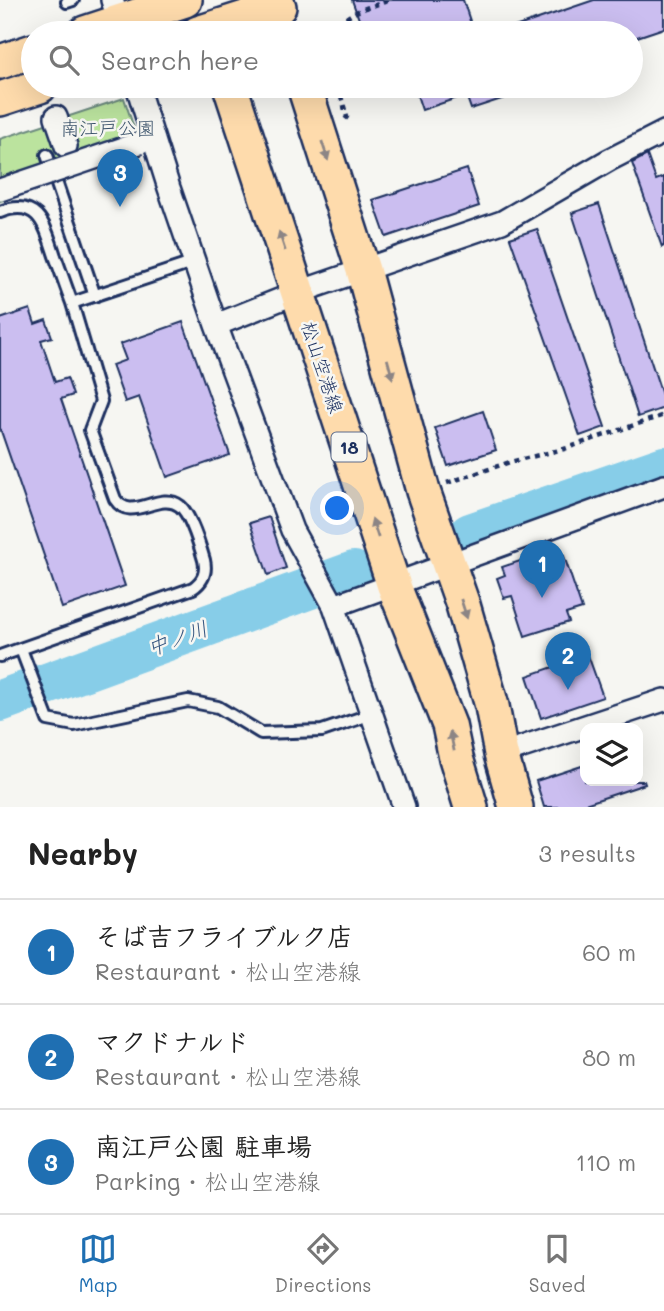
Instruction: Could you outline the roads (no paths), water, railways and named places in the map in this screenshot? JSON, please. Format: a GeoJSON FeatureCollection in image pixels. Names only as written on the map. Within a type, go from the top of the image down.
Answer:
{"type":"FeatureCollection","features":[{"type":"Feature","properties":{"kind":"main road"},"geometry":{"type":"LineString","coordinates":[[115,11],[184,0]]}},
{"type":"Feature","properties":{"kind":"main road"},"geometry":{"type":"LineString","coordinates":[[226,21],[281,13]]}},
{"type":"Feature","properties":{"kind":"main road"},"geometry":{"type":"LineString","coordinates":[[0,62],[21,55]]}},
{"type":"Feature","properties":{"kind":"main road"},"geometry":{"type":"LineString","coordinates":[[0,99],[21,92]]}},
{"type":"Feature","properties":{"kind":"main road","name":"松山空港線"},"geometry":{"type":"LineString","coordinates":[[234,98],[394,586],[449,725],[471,807]]}},
{"type":"Feature","properties":{"kind":"main road"},"geometry":{"type":"LineString","coordinates":[[308,98],[363,270],[423,491],[463,605],[492,706],[501,754],[516,807]]}},
{"type":"Feature","properties":{"kind":"street"},"geometry":{"type":"LineString","coordinates":[[139,98],[146,140],[195,262],[292,530],[326,591],[404,807]]}},
{"type":"Feature","properties":{"kind":"street"},"geometry":{"type":"LineString","coordinates":[[56,117],[64,157]]}},
{"type":"Feature","properties":{"kind":"street"},"geometry":{"type":"LineString","coordinates":[[216,325],[299,292],[502,222],[609,160],[664,132]]}},
{"type":"Feature","properties":{"kind":"street"},"geometry":{"type":"LineString","coordinates":[[0,190],[64,157],[146,140]]}},
{"type":"Feature","properties":{"kind":"street"},"geometry":{"type":"LineString","coordinates":[[326,591],[394,586],[664,486]]}},
{"type":"Feature","properties":{"kind":"street"},"geometry":{"type":"LineString","coordinates":[[501,754],[664,700]]}},
{"type":"Feature","properties":{"kind":"lane"},"geometry":{"type":"LineString","coordinates":[[64,157],[95,296]]}},
{"type":"Feature","properties":{"kind":"lane"},"geometry":{"type":"LineString","coordinates":[[0,212],[20,207],[41,219],[72,303],[101,401],[89,430],[116,501],[123,508],[130,509],[163,502],[180,506],[196,537],[205,569],[201,582],[192,588],[0,656]]}},
{"type":"Feature","properties":{"kind":"lane"},"geometry":{"type":"LineString","coordinates":[[72,303],[195,262]]}},
{"type":"Feature","properties":{"kind":"lane"},"geometry":{"type":"LineString","coordinates":[[20,649],[48,720],[74,725],[188,701],[218,707],[261,733],[322,731],[372,714]]}},
{"type":"Feature","properties":{"kind":"waterway","name":"中ノ川"},"geometry":{"type":"LineString","coordinates":[[470,534],[664,467]]}},
{"type":"Feature","properties":{"kind":"waterway","name":"中ノ川"},"geometry":{"type":"LineString","coordinates":[[0,701],[354,572]]}},
{"type":"Feature","properties":{"kind":"place","name":"南江戸公園 駐車場"},"geometry":{"type":"Point","coordinates":[120,207]}},
{"type":"Feature","properties":{"kind":"place","name":"そば吉フライブルク店"},"geometry":{"type":"Point","coordinates":[542,598]}},
{"type":"Feature","properties":{"kind":"place","name":"マクドナルド"},"geometry":{"type":"Point","coordinates":[568,690]}},
{"type":"Feature","properties":{"kind":"park label","name":"南江戸公園"},"geometry":{"type":"Point","coordinates":[108,127]}}]}
